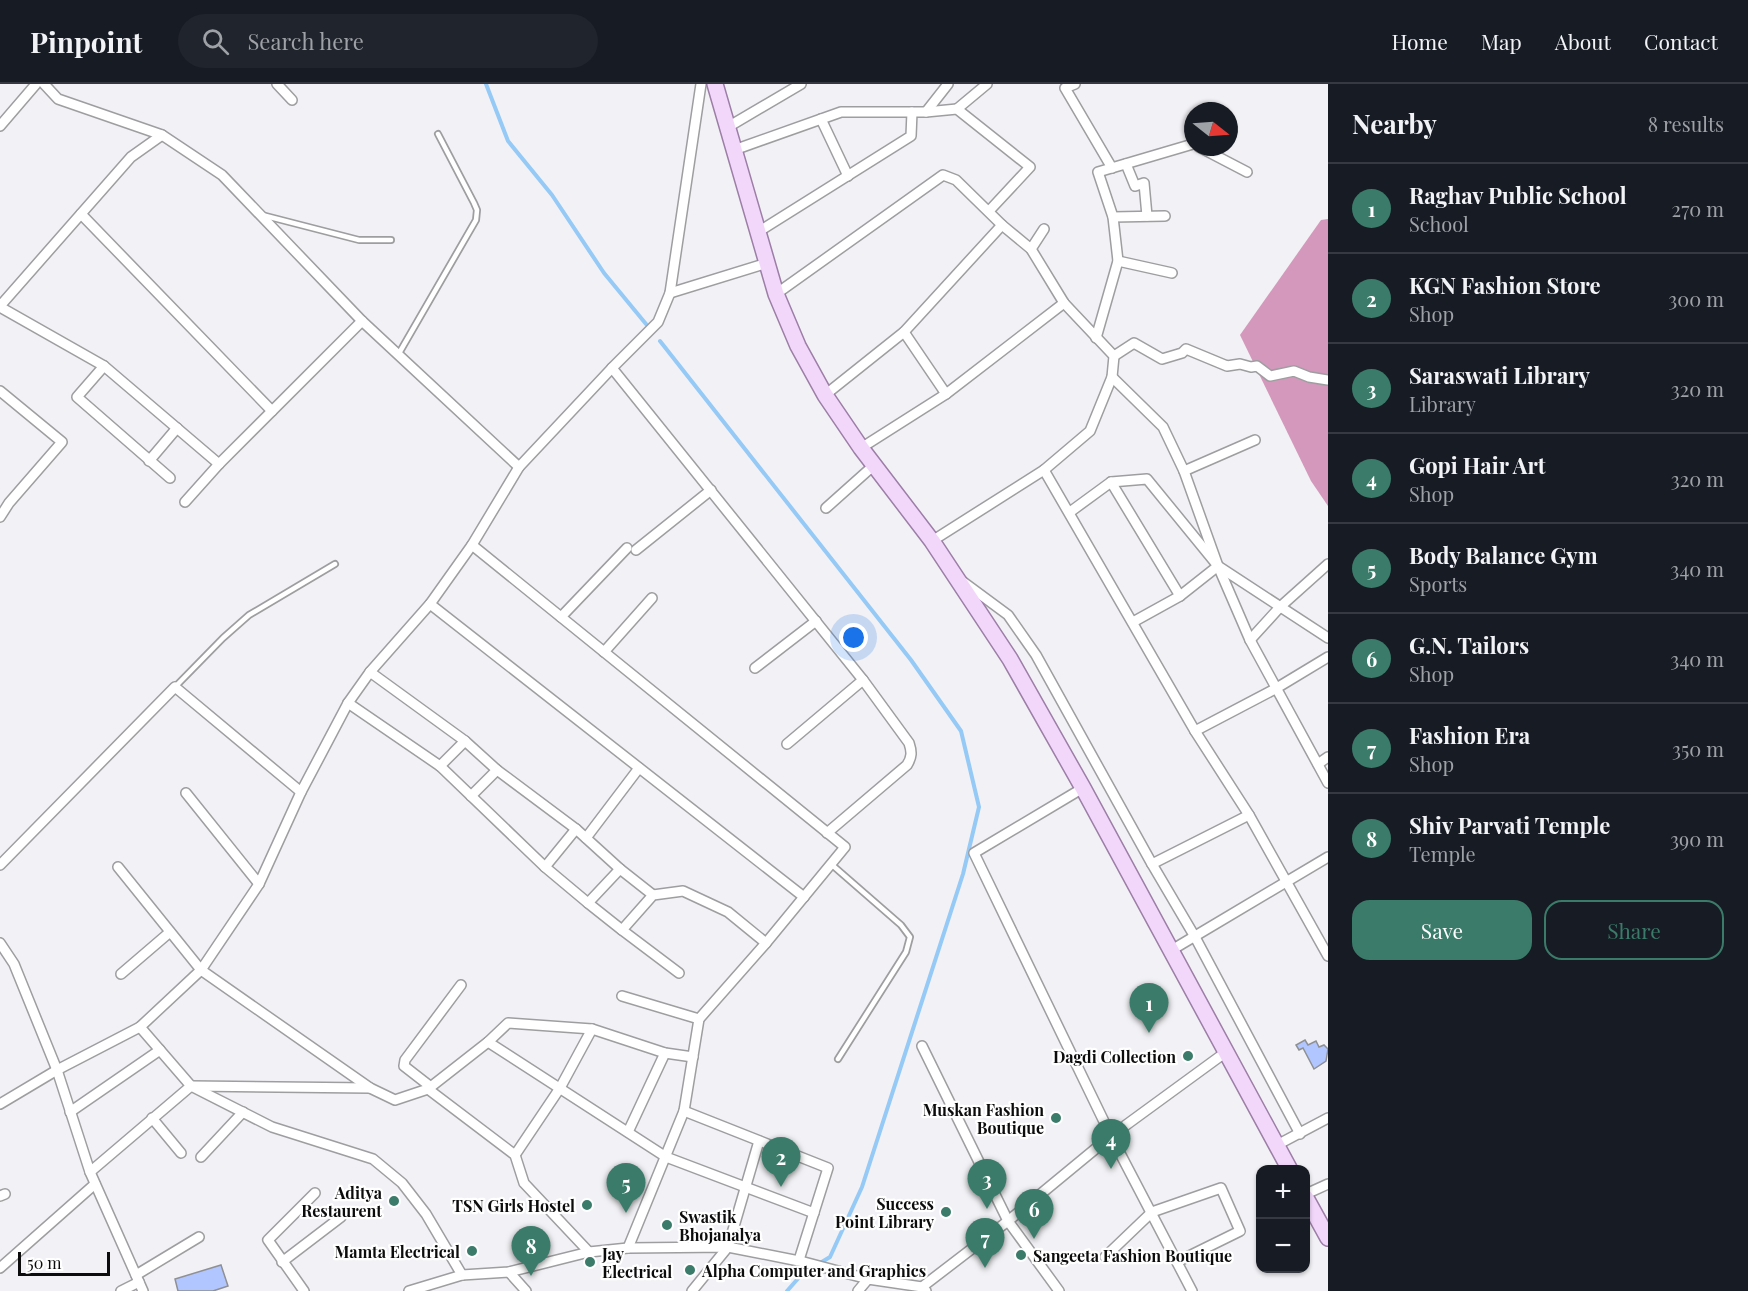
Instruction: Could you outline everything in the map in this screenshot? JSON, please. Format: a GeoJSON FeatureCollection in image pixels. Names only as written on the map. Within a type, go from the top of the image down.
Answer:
{"type":"FeatureCollection","features":[{"type":"Feature","properties":{"kind":"main road"},"geometry":{"type":"LineString","coordinates":[[715,84],[776,294],[798,346],[825,394],[873,466],[932,541],[1010,659],[1083,788],[1287,1165]]}},
{"type":"Feature","properties":{"kind":"main road"},"geometry":{"type":"LineString","coordinates":[[1310,1204],[1326,1230]]}},
{"type":"Feature","properties":{"kind":"street"},"geometry":{"type":"LineString","coordinates":[[0,126],[36,84]]}},
{"type":"Feature","properties":{"kind":"street"},"geometry":{"type":"LineString","coordinates":[[44,84],[58,99],[162,135],[222,175],[362,321],[519,467]]}},
{"type":"Feature","properties":{"kind":"street"},"geometry":{"type":"LineString","coordinates":[[277,84],[292,100]]}},
{"type":"Feature","properties":{"kind":"street"},"geometry":{"type":"LineString","coordinates":[[0,1104],[57,1070],[140,1027],[201,970],[259,884],[300,792],[348,703],[370,672],[430,604],[472,545],[519,467],[658,322],[670,293],[701,84]]}},
{"type":"Feature","properties":{"kind":"street"},"geometry":{"type":"LineString","coordinates":[[728,127],[801,84]]}},
{"type":"Feature","properties":{"kind":"street"},"geometry":{"type":"LineString","coordinates":[[926,112],[948,84]]}},
{"type":"Feature","properties":{"kind":"street"},"geometry":{"type":"LineString","coordinates":[[735,150],[842,112],[926,112],[957,109],[987,84]]}},
{"type":"Feature","properties":{"kind":"street"},"geometry":{"type":"LineString","coordinates":[[1075,84],[1062,86],[1112,168]]}},
{"type":"Feature","properties":{"kind":"street"},"geometry":{"type":"LineString","coordinates":[[957,109],[1030,167],[990,211]]}},
{"type":"Feature","properties":{"kind":"street"},"geometry":{"type":"LineString","coordinates":[[758,232],[911,136],[912,112]]}},
{"type":"Feature","properties":{"kind":"street"},"geometry":{"type":"LineString","coordinates":[[821,119],[848,176]]}},
{"type":"Feature","properties":{"kind":"street"},"geometry":{"type":"LineString","coordinates":[[162,135],[131,157],[0,306],[104,366],[219,464]]}},
{"type":"Feature","properties":{"kind":"street"},"geometry":{"type":"LineString","coordinates":[[1096,338],[1118,261],[1113,217],[1098,172],[1184,147]]}},
{"type":"Feature","properties":{"kind":"street"},"geometry":{"type":"LineString","coordinates":[[1217,156],[1248,172]]}},
{"type":"Feature","properties":{"kind":"street"},"geometry":{"type":"LineString","coordinates":[[1126,164],[1135,186],[1144,183],[1147,216]]}},
{"type":"Feature","properties":{"kind":"street"},"geometry":{"type":"LineString","coordinates":[[776,294],[943,175],[956,180],[1002,225],[1031,249],[1065,303],[1114,356]]}},
{"type":"Feature","properties":{"kind":"street"},"geometry":{"type":"LineString","coordinates":[[81,214],[272,411]]}},
{"type":"Feature","properties":{"kind":"street"},"geometry":{"type":"LineString","coordinates":[[1113,217],[1165,216]]}},
{"type":"Feature","properties":{"kind":"street"},"geometry":{"type":"LineString","coordinates":[[825,394],[904,332],[1002,225]]}},
{"type":"Feature","properties":{"kind":"street"},"geometry":{"type":"LineString","coordinates":[[1031,249],[1044,229]]}},
{"type":"Feature","properties":{"kind":"street"},"geometry":{"type":"LineString","coordinates":[[1118,261],[1172,273]]}},
{"type":"Feature","properties":{"kind":"street"},"geometry":{"type":"LineString","coordinates":[[670,293],[767,263]]}},
{"type":"Feature","properties":{"kind":"street"},"geometry":{"type":"LineString","coordinates":[[861,448],[946,394],[1065,303]]}},
{"type":"Feature","properties":{"kind":"street"},"geometry":{"type":"LineString","coordinates":[[185,502],[219,464],[362,321]]}},
{"type":"Feature","properties":{"kind":"street"},"geometry":{"type":"LineString","coordinates":[[904,332],[946,394]]}},
{"type":"Feature","properties":{"kind":"street"},"geometry":{"type":"LineString","coordinates":[[1114,356],[1134,343],[1162,359],[1182,353],[1186,349],[1227,366],[1240,364],[1257,366],[1270,376],[1294,370],[1309,377],[1328,380]]}},
{"type":"Feature","properties":{"kind":"street"},"geometry":{"type":"LineString","coordinates":[[932,541],[1044,470],[1090,431],[1112,377],[1114,356]]}},
{"type":"Feature","properties":{"kind":"street"},"geometry":{"type":"LineString","coordinates":[[104,366],[77,397],[170,478]]}},
{"type":"Feature","properties":{"kind":"street"},"geometry":{"type":"LineString","coordinates":[[612,368],[863,680],[909,742],[912,751],[907,765],[827,833]]}},
{"type":"Feature","properties":{"kind":"street"},"geometry":{"type":"LineString","coordinates":[[1112,377],[1163,428],[1184,471],[1218,566],[1250,640],[1328,783]]}},
{"type":"Feature","properties":{"kind":"street"},"geometry":{"type":"LineString","coordinates":[[0,391],[62,442],[9,503],[0,517]]}},
{"type":"Feature","properties":{"kind":"street"},"geometry":{"type":"LineString","coordinates":[[149,461],[177,428]]}},
{"type":"Feature","properties":{"kind":"street"},"geometry":{"type":"LineString","coordinates":[[1184,471],[1255,440]]}},
{"type":"Feature","properties":{"kind":"street"},"geometry":{"type":"LineString","coordinates":[[826,508],[873,466]]}},
{"type":"Feature","properties":{"kind":"street"},"geometry":{"type":"LineString","coordinates":[[1044,470],[1195,731],[1249,815],[1328,956]]}},
{"type":"Feature","properties":{"kind":"street"},"geometry":{"type":"LineString","coordinates":[[1070,512],[1111,482],[1146,479],[1218,566],[1328,638]]}},
{"type":"Feature","properties":{"kind":"street"},"geometry":{"type":"LineString","coordinates":[[1111,482],[1180,596]]}},
{"type":"Feature","properties":{"kind":"street"},"geometry":{"type":"LineString","coordinates":[[561,617],[631,549],[711,490]]}},
{"type":"Feature","properties":{"kind":"street"},"geometry":{"type":"LineString","coordinates":[[0,495],[9,503]]}},
{"type":"Feature","properties":{"kind":"street"},"geometry":{"type":"LineString","coordinates":[[472,545],[845,847],[766,943],[699,1019],[684,1111],[628,1248]]}},
{"type":"Feature","properties":{"kind":"street"},"geometry":{"type":"LineString","coordinates":[[1250,640],[1280,607],[1328,564]]}},
{"type":"Feature","properties":{"kind":"street"},"geometry":{"type":"LineString","coordinates":[[1133,622],[1180,596],[1218,566]]}},
{"type":"Feature","properties":{"kind":"street"},"geometry":{"type":"LineString","coordinates":[[956,576],[1008,615],[1036,655],[1152,864],[1195,936],[1300,1134]]}},
{"type":"Feature","properties":{"kind":"street"},"geometry":{"type":"LineString","coordinates":[[604,652],[652,598]]}},
{"type":"Feature","properties":{"kind":"street"},"geometry":{"type":"LineString","coordinates":[[430,604],[804,897]]}},
{"type":"Feature","properties":{"kind":"street"},"geometry":{"type":"LineString","coordinates":[[755,668],[816,621]]}},
{"type":"Feature","properties":{"kind":"street"},"geometry":{"type":"LineString","coordinates":[[1195,731],[1275,689],[1328,657]]}},
{"type":"Feature","properties":{"kind":"street"},"geometry":{"type":"LineString","coordinates":[[370,672],[465,741],[497,770],[576,829],[653,895]]}},
{"type":"Feature","properties":{"kind":"street"},"geometry":{"type":"LineString","coordinates":[[787,744],[863,680]]}},
{"type":"Feature","properties":{"kind":"street"},"geometry":{"type":"LineString","coordinates":[[0,865],[175,687],[300,792]]}},
{"type":"Feature","properties":{"kind":"street"},"geometry":{"type":"LineString","coordinates":[[348,703],[440,766],[545,867],[679,974]]}},
{"type":"Feature","properties":{"kind":"street"},"geometry":{"type":"LineString","coordinates":[[440,766],[465,741]]}},
{"type":"Feature","properties":{"kind":"street"},"geometry":{"type":"LineString","coordinates":[[1318,764],[1328,756]]}},
{"type":"Feature","properties":{"kind":"street"},"geometry":{"type":"LineString","coordinates":[[586,838],[639,768]]}},
{"type":"Feature","properties":{"kind":"street"},"geometry":{"type":"LineString","coordinates":[[471,796],[497,770]]}},
{"type":"Feature","properties":{"kind":"street"},"geometry":{"type":"LineString","coordinates":[[1083,788],[974,853],[1111,1136],[1192,1291]]}},
{"type":"Feature","properties":{"kind":"street"},"geometry":{"type":"LineString","coordinates":[[186,793],[259,884]]}},
{"type":"Feature","properties":{"kind":"street"},"geometry":{"type":"LineString","coordinates":[[1152,864],[1249,815]]}},
{"type":"Feature","properties":{"kind":"street"},"geometry":{"type":"LineString","coordinates":[[545,867],[576,829]]}},
{"type":"Feature","properties":{"kind":"street"},"geometry":{"type":"LineString","coordinates":[[1170,951],[1328,858]]}},
{"type":"Feature","properties":{"kind":"street"},"geometry":{"type":"LineString","coordinates":[[118,867],[201,970],[370,1088],[395,1100],[429,1088],[488,1042],[508,1023],[592,1029],[665,1053],[693,1057]]}},
{"type":"Feature","properties":{"kind":"street"},"geometry":{"type":"LineString","coordinates":[[588,903],[620,869]]}},
{"type":"Feature","properties":{"kind":"street"},"geometry":{"type":"LineString","coordinates":[[622,930],[653,895],[683,891],[728,912],[766,943]]}},
{"type":"Feature","properties":{"kind":"street"},"geometry":{"type":"LineString","coordinates":[[121,974],[170,932]]}},
{"type":"Feature","properties":{"kind":"street"},"geometry":{"type":"LineString","coordinates":[[0,944],[14,964],[57,1070],[90,1172],[139,1283]]}},
{"type":"Feature","properties":{"kind":"street"},"geometry":{"type":"LineString","coordinates":[[461,985],[405,1060],[404,1066],[515,1155],[524,1183],[589,1252]]}},
{"type":"Feature","properties":{"kind":"street"},"geometry":{"type":"LineString","coordinates":[[622,996],[699,1019]]}},
{"type":"Feature","properties":{"kind":"street"},"geometry":{"type":"LineString","coordinates":[[140,1027],[190,1086],[272,1127],[372,1159],[402,1183],[426,1214],[462,1275]]}},
{"type":"Feature","properties":{"kind":"street"},"geometry":{"type":"LineString","coordinates":[[515,1155],[560,1088],[592,1029]]}},
{"type":"Feature","properties":{"kind":"street"},"geometry":{"type":"LineString","coordinates":[[488,1042],[666,1157],[814,1213]]}},
{"type":"Feature","properties":{"kind":"street"},"geometry":{"type":"LineString","coordinates":[[922,1046],[1008,1221],[1059,1291]]}},
{"type":"Feature","properties":{"kind":"street"},"geometry":{"type":"LineString","coordinates":[[70,1112],[160,1050]]}},
{"type":"Feature","properties":{"kind":"street"},"geometry":{"type":"LineString","coordinates":[[410,1291],[462,1275],[509,1272],[589,1252],[628,1248],[728,1247],[802,1261],[868,1279],[924,1289],[1111,1136],[1226,1052]]}},
{"type":"Feature","properties":{"kind":"street"},"geometry":{"type":"LineString","coordinates":[[628,1132],[665,1053]]}},
{"type":"Feature","properties":{"kind":"street"},"geometry":{"type":"LineString","coordinates":[[90,1172],[190,1086],[370,1088]]}},
{"type":"Feature","properties":{"kind":"street"},"geometry":{"type":"LineString","coordinates":[[684,1111],[828,1168],[802,1261]]}},
{"type":"Feature","properties":{"kind":"street"},"geometry":{"type":"LineString","coordinates":[[201,1157],[243,1112]]}},
{"type":"Feature","properties":{"kind":"street"},"geometry":{"type":"LineString","coordinates":[[152,1118],[181,1153]]}},
{"type":"Feature","properties":{"kind":"street"},"geometry":{"type":"LineString","coordinates":[[1277,1145],[1328,1118]]}},
{"type":"Feature","properties":{"kind":"street"},"geometry":{"type":"LineString","coordinates":[[692,1291],[728,1247],[759,1140]]}},
{"type":"Feature","properties":{"kind":"street"},"geometry":{"type":"LineString","coordinates":[[0,1269],[95,1184]]}},
{"type":"Feature","properties":{"kind":"street"},"geometry":{"type":"LineString","coordinates":[[1310,1193],[1328,1184]]}},
{"type":"Feature","properties":{"kind":"street"},"geometry":{"type":"LineString","coordinates":[[1105,1257],[1152,1212],[1221,1188],[1240,1231],[1177,1262]]}},
{"type":"Feature","properties":{"kind":"street"},"geometry":{"type":"LineString","coordinates":[[304,1291],[268,1240],[315,1193]]}},
{"type":"Feature","properties":{"kind":"street"},"geometry":{"type":"LineString","coordinates":[[282,1262],[341,1217]]}},
{"type":"Feature","properties":{"kind":"street"},"geometry":{"type":"LineString","coordinates":[[121,1291],[139,1283],[199,1237]]}},
{"type":"Feature","properties":{"kind":"street"},"geometry":{"type":"LineString","coordinates":[[509,1272],[526,1291]]}},
{"type":"Feature","properties":{"kind":"street"},"geometry":{"type":"LineString","coordinates":[[858,1291],[868,1279]]}},
{"type":"Feature","properties":{"kind":"lane"},"geometry":{"type":"LineString","coordinates":[[398,355],[473,226],[477,215],[474,203],[438,134]]}},
{"type":"Feature","properties":{"kind":"lane"},"geometry":{"type":"LineString","coordinates":[[259,214],[359,240],[391,240]]}},
{"type":"Feature","properties":{"kind":"lane"},"geometry":{"type":"LineString","coordinates":[[175,687],[249,615],[335,564]]}},
{"type":"Feature","properties":{"kind":"lane"},"geometry":{"type":"LineString","coordinates":[[831,864],[902,925],[910,937],[906,952],[838,1059]]}},
{"type":"Feature","properties":{"kind":"shaded area"},"geometry":{"type":"Polygon","coordinates":[[[1328,219],[1328,506],[1311,481],[1240,335],[1321,220],[1328,219]]]}},
{"type":"Feature","properties":{"kind":"building"},"geometry":{"type":"Polygon","coordinates":[[[1305,1040],[1308,1045],[1316,1041],[1319,1047],[1324,1045],[1328,1049],[1326,1061],[1314,1069],[1303,1048],[1299,1050],[1296,1045],[1305,1040]]]}},
{"type":"Feature","properties":{"kind":"building"},"geometry":{"type":"Polygon","coordinates":[[[221,1265],[228,1286],[213,1291],[178,1291],[175,1279],[221,1265]]]}},
{"type":"Feature","properties":{"kind":"waterway"},"geometry":{"type":"LineString","coordinates":[[486,84],[508,141],[552,195],[604,273],[646,324]]}},
{"type":"Feature","properties":{"kind":"waterway"},"geometry":{"type":"LineString","coordinates":[[660,341],[911,660],[961,731],[979,807],[963,874],[862,1187],[830,1257],[802,1274],[787,1291]]}},
{"type":"Feature","properties":{"kind":"place","name":"Raghav Public School"},"geometry":{"type":"Point","coordinates":[1149,1033]}},
{"type":"Feature","properties":{"kind":"place","name":"Dagdi Collection"},"geometry":{"type":"Point","coordinates":[1188,1056]}},
{"type":"Feature","properties":{"kind":"place","name":"Muskan Fashion Boutique"},"geometry":{"type":"Point","coordinates":[1056,1118]}},
{"type":"Feature","properties":{"kind":"place","name":"Gopi Hair Art"},"geometry":{"type":"Point","coordinates":[1111,1169]}},
{"type":"Feature","properties":{"kind":"place","name":"KGN Fashion Store"},"geometry":{"type":"Point","coordinates":[781,1187]}},
{"type":"Feature","properties":{"kind":"place","name":"Aditya Restaurent"},"geometry":{"type":"Point","coordinates":[394,1201]}},
{"type":"Feature","properties":{"kind":"place","name":"TSN Girls Hostel"},"geometry":{"type":"Point","coordinates":[587,1205]}},
{"type":"Feature","properties":{"kind":"place","name":"Saraswati Library"},"geometry":{"type":"Point","coordinates":[987,1209]}},
{"type":"Feature","properties":{"kind":"place","name":"Success Point Library"},"geometry":{"type":"Point","coordinates":[946,1212]}},
{"type":"Feature","properties":{"kind":"place","name":"Body Balance Gym"},"geometry":{"type":"Point","coordinates":[626,1213]}},
{"type":"Feature","properties":{"kind":"place","name":"Swastik Bhojanalya"},"geometry":{"type":"Point","coordinates":[667,1225]}},
{"type":"Feature","properties":{"kind":"place","name":"G.N. Tailors"},"geometry":{"type":"Point","coordinates":[1034,1239]}},
{"type":"Feature","properties":{"kind":"place","name":"Mamta Electrical"},"geometry":{"type":"Point","coordinates":[472,1251]}},
{"type":"Feature","properties":{"kind":"place","name":"Sangeeta Fashion Boutique"},"geometry":{"type":"Point","coordinates":[1021,1255]}},
{"type":"Feature","properties":{"kind":"place","name":"Jay Electrical"},"geometry":{"type":"Point","coordinates":[590,1262]}},
{"type":"Feature","properties":{"kind":"place","name":"Fashion Era"},"geometry":{"type":"Point","coordinates":[985,1268]}},
{"type":"Feature","properties":{"kind":"place","name":"Alpha Computer and Graphics"},"geometry":{"type":"Point","coordinates":[690,1270]}},
{"type":"Feature","properties":{"kind":"place","name":"Shiv Parvati Temple"},"geometry":{"type":"Point","coordinates":[531,1276]}}]}
